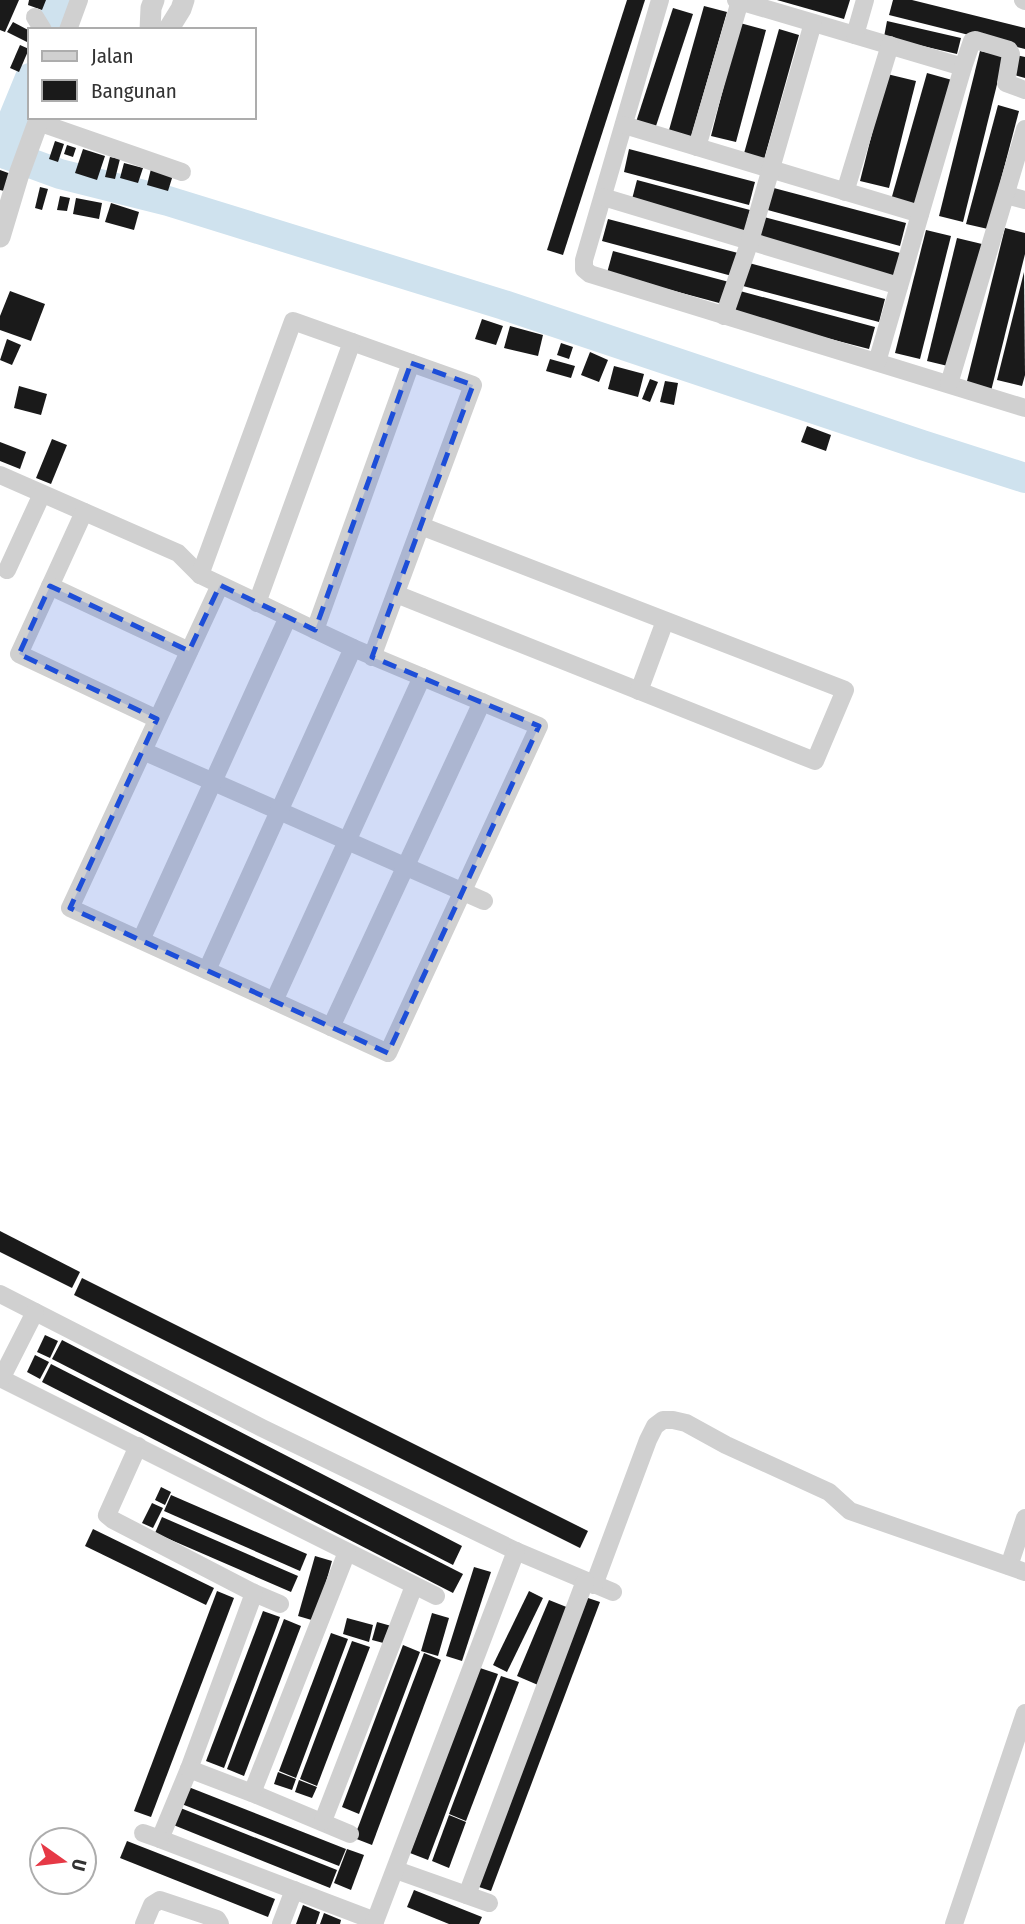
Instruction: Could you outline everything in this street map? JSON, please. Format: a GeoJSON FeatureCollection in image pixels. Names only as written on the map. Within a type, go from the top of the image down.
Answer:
{"type":"FeatureCollection","features":[{"type":"Feature","properties":{"kind":"street"},"geometry":{"type":"LineString","coordinates":[[69,28],[79,0]]}},
{"type":"Feature","properties":{"kind":"street"},"geometry":{"type":"LineString","coordinates":[[150,28],[154,0]]}},
{"type":"Feature","properties":{"kind":"street"},"geometry":{"type":"LineString","coordinates":[[169,28],[184,0]]}},
{"type":"Feature","properties":{"kind":"street"},"geometry":{"type":"LineString","coordinates":[[660,0],[584,260],[584,270],[723,316],[949,384],[1024,402]]}},
{"type":"Feature","properties":{"kind":"street"},"geometry":{"type":"LineString","coordinates":[[855,35],[866,0]]}},
{"type":"Feature","properties":{"kind":"street"},"geometry":{"type":"LineString","coordinates":[[697,146],[738,1],[963,67]]}},
{"type":"Feature","properties":{"kind":"street"},"geometry":{"type":"LineString","coordinates":[[723,316],[750,242],[813,23]]}},
{"type":"Feature","properties":{"kind":"street"},"geometry":{"type":"LineString","coordinates":[[877,362],[970,45],[975,40],[1009,50],[1011,54],[1006,83],[1025,90]]}},
{"type":"Feature","properties":{"kind":"street"},"geometry":{"type":"LineString","coordinates":[[845,192],[890,45]]}},
{"type":"Feature","properties":{"kind":"street"},"geometry":{"type":"LineString","coordinates":[[0,237],[39,120],[182,172]]}},
{"type":"Feature","properties":{"kind":"street"},"geometry":{"type":"LineString","coordinates":[[624,124],[920,215]]}},
{"type":"Feature","properties":{"kind":"street"},"geometry":{"type":"LineString","coordinates":[[949,384],[1025,129]]}},
{"type":"Feature","properties":{"kind":"street"},"geometry":{"type":"LineString","coordinates":[[1006,195],[1025,200]]}},
{"type":"Feature","properties":{"kind":"street"},"geometry":{"type":"LineString","coordinates":[[603,197],[899,286]]}},
{"type":"Feature","properties":{"kind":"street"},"geometry":{"type":"LineString","coordinates":[[200,575],[293,321],[473,385],[372,657]]}},
{"type":"Feature","properties":{"kind":"street"},"geometry":{"type":"LineString","coordinates":[[257,603],[352,342]]}},
{"type":"Feature","properties":{"kind":"street"},"geometry":{"type":"LineString","coordinates":[[315,630],[411,363]]}},
{"type":"Feature","properties":{"kind":"street"},"geometry":{"type":"LineString","coordinates":[[0,475],[177,553],[200,575],[372,657],[539,726],[388,1054],[70,908],[220,585]]}},
{"type":"Feature","properties":{"kind":"street"},"geometry":{"type":"LineString","coordinates":[[6,570],[42,494]]}},
{"type":"Feature","properties":{"kind":"street"},"geometry":{"type":"LineString","coordinates":[[84,512],[19,654],[157,719]]}},
{"type":"Feature","properties":{"kind":"street"},"geometry":{"type":"LineString","coordinates":[[396,594],[816,761],[845,690],[421,526]]}},
{"type":"Feature","properties":{"kind":"street"},"geometry":{"type":"LineString","coordinates":[[50,586],[189,651]]}},
{"type":"Feature","properties":{"kind":"street"},"geometry":{"type":"LineString","coordinates":[[141,940],[288,617]]}},
{"type":"Feature","properties":{"kind":"street"},"geometry":{"type":"LineString","coordinates":[[639,691],[665,621]]}},
{"type":"Feature","properties":{"kind":"street"},"geometry":{"type":"LineString","coordinates":[[207,970],[353,648]]}},
{"type":"Feature","properties":{"kind":"street"},"geometry":{"type":"LineString","coordinates":[[274,1001],[422,677]]}},
{"type":"Feature","properties":{"kind":"street"},"geometry":{"type":"LineString","coordinates":[[331,1027],[482,702]]}},
{"type":"Feature","properties":{"kind":"street"},"geometry":{"type":"LineString","coordinates":[[143,751],[484,901]]}},
{"type":"Feature","properties":{"kind":"street"},"geometry":{"type":"LineString","coordinates":[[0,1294],[262,1427],[516,1551],[613,1592]]}},
{"type":"Feature","properties":{"kind":"street"},"geometry":{"type":"LineString","coordinates":[[34,1312],[0,1379],[436,1596]]}},
{"type":"Feature","properties":{"kind":"street"},"geometry":{"type":"LineString","coordinates":[[467,1895],[648,1440],[655,1426],[663,1420],[686,1423],[726,1445],[829,1492],[850,1511],[1017,1569],[1025,1518]]}},
{"type":"Feature","properties":{"kind":"street"},"geometry":{"type":"LineString","coordinates":[[138,1446],[107,1515],[254,1593],[280,1604]]}},
{"type":"Feature","properties":{"kind":"street"},"geometry":{"type":"LineString","coordinates":[[254,1593],[190,1769],[152,1836],[374,1922],[516,1551]]}},
{"type":"Feature","properties":{"kind":"street"},"geometry":{"type":"LineString","coordinates":[[252,1793],[347,1552]]}},
{"type":"Feature","properties":{"kind":"street"},"geometry":{"type":"LineString","coordinates":[[323,1821],[414,1586]]}},
{"type":"Feature","properties":{"kind":"street"},"geometry":{"type":"LineString","coordinates":[[954,1924],[1025,1713]]}},
{"type":"Feature","properties":{"kind":"street"},"geometry":{"type":"LineString","coordinates":[[190,1769],[350,1833]]}},
{"type":"Feature","properties":{"kind":"street"},"geometry":{"type":"LineString","coordinates":[[396,1870],[489,1903]]}},
{"type":"Feature","properties":{"kind":"street"},"geometry":{"type":"LineString","coordinates":[[281,1924],[294,1890]]}},
{"type":"Feature","properties":{"kind":"street"},"geometry":{"type":"LineString","coordinates":[[144,1924],[152,1905],[160,1900],[205,1913],[217,1919],[220,1924]]}},
{"type":"Feature","properties":{"kind":"highlighted area"},"geometry":{"type":"Polygon","coordinates":[[[411,363],[473,385],[372,657],[539,726],[388,1053],[70,908],[157,719],[19,654],[50,586],[189,651],[220,585],[315,630],[411,363]]]}},
{"type":"Feature","properties":{"kind":"building"},"geometry":{"type":"Polygon","coordinates":[[[0,0],[19,0],[5,32],[0,30],[0,0]]]}},
{"type":"Feature","properties":{"kind":"building"},"geometry":{"type":"Polygon","coordinates":[[[29,0],[46,0],[42,10],[28,5],[29,0]]]}},
{"type":"Feature","properties":{"kind":"building"},"geometry":{"type":"Polygon","coordinates":[[[627,0],[645,0],[563,255],[547,250],[627,0]]]}},
{"type":"Feature","properties":{"kind":"building"},"geometry":{"type":"Polygon","coordinates":[[[777,0],[850,0],[844,19],[777,0]]]}},
{"type":"Feature","properties":{"kind":"building"},"geometry":{"type":"Polygon","coordinates":[[[893,0],[912,0],[1025,28],[1025,49],[889,15],[893,0]]]}},
{"type":"Feature","properties":{"kind":"building"},"geometry":{"type":"Polygon","coordinates":[[[704,6],[727,12],[691,137],[669,130],[704,6]]]}},
{"type":"Feature","properties":{"kind":"building"},"geometry":{"type":"Polygon","coordinates":[[[673,8],[693,14],[655,129],[636,122],[673,8]]]}},
{"type":"Feature","properties":{"kind":"building"},"geometry":{"type":"Polygon","coordinates":[[[887,21],[961,38],[957,54],[884,37],[887,21]]]}},
{"type":"Feature","properties":{"kind":"building"},"geometry":{"type":"Polygon","coordinates":[[[13,22],[28,30],[28,40],[27,42],[7,32],[13,22]]]}},
{"type":"Feature","properties":{"kind":"building"},"geometry":{"type":"Polygon","coordinates":[[[740,23],[766,30],[736,142],[711,136],[740,23]]]}},
{"type":"Feature","properties":{"kind":"building"},"geometry":{"type":"Polygon","coordinates":[[[779,29],[799,35],[763,163],[743,157],[779,29]]]}},
{"type":"Feature","properties":{"kind":"building"},"geometry":{"type":"Polygon","coordinates":[[[20,45],[28,49],[19,72],[10,68],[20,45]]]}},
{"type":"Feature","properties":{"kind":"building"},"geometry":{"type":"Polygon","coordinates":[[[980,51],[1004,56],[963,222],[939,216],[980,51]]]}},
{"type":"Feature","properties":{"kind":"building"},"geometry":{"type":"Polygon","coordinates":[[[1016,55],[1025,57],[1025,78],[1011,74],[1016,55]]]}},
{"type":"Feature","properties":{"kind":"building"},"geometry":{"type":"Polygon","coordinates":[[[927,73],[952,80],[917,207],[891,200],[927,73]]]}},
{"type":"Feature","properties":{"kind":"building"},"geometry":{"type":"Polygon","coordinates":[[[887,74],[916,81],[889,188],[860,181],[887,74]]]}},
{"type":"Feature","properties":{"kind":"building"},"geometry":{"type":"Polygon","coordinates":[[[998,105],[1019,111],[988,229],[966,224],[998,105]]]}},
{"type":"Feature","properties":{"kind":"building"},"geometry":{"type":"Polygon","coordinates":[[[55,141],[64,144],[58,162],[49,159],[55,141]]]}},
{"type":"Feature","properties":{"kind":"building"},"geometry":{"type":"Polygon","coordinates":[[[67,145],[76,148],[73,157],[64,154],[67,145]]]}},
{"type":"Feature","properties":{"kind":"building"},"geometry":{"type":"Polygon","coordinates":[[[83,149],[105,156],[97,180],[75,173],[83,149]]]}},
{"type":"Feature","properties":{"kind":"building"},"geometry":{"type":"Polygon","coordinates":[[[629,149],[755,182],[749,205],[624,172],[629,149]]]}},
{"type":"Feature","properties":{"kind":"building"},"geometry":{"type":"Polygon","coordinates":[[[110,157],[120,159],[115,179],[105,177],[110,157]]]}},
{"type":"Feature","properties":{"kind":"building"},"geometry":{"type":"Polygon","coordinates":[[[124,163],[143,168],[138,183],[120,178],[124,163]]]}},
{"type":"Feature","properties":{"kind":"building"},"geometry":{"type":"Polygon","coordinates":[[[151,169],[173,175],[168,191],[147,185],[151,169]]]}},
{"type":"Feature","properties":{"kind":"building"},"geometry":{"type":"Polygon","coordinates":[[[0,170],[11,174],[4,191],[0,190],[0,170]]]}},
{"type":"Feature","properties":{"kind":"building"},"geometry":{"type":"Polygon","coordinates":[[[637,180],[750,210],[744,233],[631,203],[637,180]]]}},
{"type":"Feature","properties":{"kind":"building"},"geometry":{"type":"Polygon","coordinates":[[[40,187],[48,189],[42,210],[35,208],[40,187]]]}},
{"type":"Feature","properties":{"kind":"building"},"geometry":{"type":"Polygon","coordinates":[[[770,187],[906,223],[900,246],[764,209],[770,187]]]}},
{"type":"Feature","properties":{"kind":"building"},"geometry":{"type":"Polygon","coordinates":[[[60,196],[70,198],[67,211],[57,210],[60,196]]]}},
{"type":"Feature","properties":{"kind":"building"},"geometry":{"type":"Polygon","coordinates":[[[76,198],[102,203],[99,219],[73,214],[76,198]]]}},
{"type":"Feature","properties":{"kind":"building"},"geometry":{"type":"Polygon","coordinates":[[[111,203],[139,212],[134,230],[105,222],[111,203]]]}},
{"type":"Feature","properties":{"kind":"building"},"geometry":{"type":"Polygon","coordinates":[[[764,217],[900,253],[894,277],[758,239],[764,217]]]}},
{"type":"Feature","properties":{"kind":"building"},"geometry":{"type":"Polygon","coordinates":[[[608,219],[738,253],[732,276],[602,241],[608,219]]]}},
{"type":"Feature","properties":{"kind":"building"},"geometry":{"type":"Polygon","coordinates":[[[1005,228],[1025,233],[1025,254],[991,391],[966,385],[1005,228]]]}},
{"type":"Feature","properties":{"kind":"building"},"geometry":{"type":"Polygon","coordinates":[[[926,230],[951,236],[920,359],[895,353],[926,230]]]}},
{"type":"Feature","properties":{"kind":"building"},"geometry":{"type":"Polygon","coordinates":[[[957,238],[982,244],[952,367],[927,361],[957,238]]]}},
{"type":"Feature","properties":{"kind":"building"},"geometry":{"type":"Polygon","coordinates":[[[613,251],[729,282],[723,304],[607,273],[613,251]]]}},
{"type":"Feature","properties":{"kind":"building"},"geometry":{"type":"Polygon","coordinates":[[[749,263],[885,299],[879,322],[743,286],[749,263]]]}},
{"type":"Feature","properties":{"kind":"building"},"geometry":{"type":"Polygon","coordinates":[[[1024,272],[1025,375],[1022,386],[997,380],[1024,272]]]}},
{"type":"Feature","properties":{"kind":"building"},"geometry":{"type":"Polygon","coordinates":[[[10,291],[45,304],[31,341],[0,330],[0,316],[10,291]]]}},
{"type":"Feature","properties":{"kind":"building"},"geometry":{"type":"Polygon","coordinates":[[[740,291],[875,327],[869,349],[734,314],[740,291]]]}},
{"type":"Feature","properties":{"kind":"building"},"geometry":{"type":"Polygon","coordinates":[[[482,319],[503,326],[496,345],[475,339],[482,319]]]}},
{"type":"Feature","properties":{"kind":"building"},"geometry":{"type":"Polygon","coordinates":[[[510,326],[543,335],[538,356],[504,348],[510,326]]]}},
{"type":"Feature","properties":{"kind":"building"},"geometry":{"type":"Polygon","coordinates":[[[7,339],[21,345],[12,365],[0,360],[7,339]]]}},
{"type":"Feature","properties":{"kind":"building"},"geometry":{"type":"Polygon","coordinates":[[[561,343],[573,347],[569,359],[557,355],[561,343]]]}},
{"type":"Feature","properties":{"kind":"building"},"geometry":{"type":"Polygon","coordinates":[[[590,352],[608,360],[599,382],[581,375],[590,352]]]}},
{"type":"Feature","properties":{"kind":"building"},"geometry":{"type":"Polygon","coordinates":[[[550,359],[575,366],[571,378],[546,371],[550,359]]]}},
{"type":"Feature","properties":{"kind":"building"},"geometry":{"type":"Polygon","coordinates":[[[614,366],[644,374],[638,397],[608,389],[614,366]]]}},
{"type":"Feature","properties":{"kind":"building"},"geometry":{"type":"Polygon","coordinates":[[[650,379],[658,382],[650,402],[642,399],[650,379]]]}},
{"type":"Feature","properties":{"kind":"building"},"geometry":{"type":"Polygon","coordinates":[[[665,381],[678,383],[674,405],[660,402],[665,381]]]}},
{"type":"Feature","properties":{"kind":"building"},"geometry":{"type":"Polygon","coordinates":[[[19,386],[47,394],[41,415],[14,408],[19,386]]]}},
{"type":"Feature","properties":{"kind":"building"},"geometry":{"type":"Polygon","coordinates":[[[807,426],[831,435],[826,451],[801,442],[807,426]]]}},
{"type":"Feature","properties":{"kind":"building"},"geometry":{"type":"Polygon","coordinates":[[[52,439],[67,445],[51,484],[36,478],[52,439]]]}},
{"type":"Feature","properties":{"kind":"building"},"geometry":{"type":"Polygon","coordinates":[[[0,442],[26,452],[20,469],[0,461],[0,442]]]}},
{"type":"Feature","properties":{"kind":"building"},"geometry":{"type":"Polygon","coordinates":[[[0,1231],[80,1272],[72,1288],[0,1252],[0,1231]]]}},
{"type":"Feature","properties":{"kind":"building"},"geometry":{"type":"Polygon","coordinates":[[[82,1278],[588,1531],[580,1548],[74,1295],[82,1278]]]}},
{"type":"Feature","properties":{"kind":"building"},"geometry":{"type":"Polygon","coordinates":[[[45,1335],[58,1341],[50,1358],[37,1352],[45,1335]]]}},
{"type":"Feature","properties":{"kind":"building"},"geometry":{"type":"Polygon","coordinates":[[[62,1340],[462,1546],[453,1565],[52,1359],[62,1340]]]}},
{"type":"Feature","properties":{"kind":"building"},"geometry":{"type":"Polygon","coordinates":[[[35,1355],[49,1362],[40,1379],[27,1372],[35,1355]]]}},
{"type":"Feature","properties":{"kind":"building"},"geometry":{"type":"Polygon","coordinates":[[[51,1364],[463,1574],[453,1593],[42,1382],[51,1364]]]}},
{"type":"Feature","properties":{"kind":"building"},"geometry":{"type":"Polygon","coordinates":[[[161,1487],[171,1492],[165,1505],[155,1500],[161,1487]]]}},
{"type":"Feature","properties":{"kind":"building"},"geometry":{"type":"Polygon","coordinates":[[[171,1495],[307,1554],[300,1571],[164,1511],[171,1495]]]}},
{"type":"Feature","properties":{"kind":"building"},"geometry":{"type":"Polygon","coordinates":[[[152,1503],[163,1508],[153,1528],[142,1523],[152,1503]]]}},
{"type":"Feature","properties":{"kind":"building"},"geometry":{"type":"Polygon","coordinates":[[[162,1517],[298,1576],[291,1592],[155,1533],[162,1517]]]}},
{"type":"Feature","properties":{"kind":"building"},"geometry":{"type":"Polygon","coordinates":[[[93,1529],[214,1588],[206,1605],[85,1546],[93,1529]]]}},
{"type":"Feature","properties":{"kind":"building"},"geometry":{"type":"Polygon","coordinates":[[[315,1556],[332,1561],[315,1621],[298,1616],[315,1556]]]}},
{"type":"Feature","properties":{"kind":"building"},"geometry":{"type":"Polygon","coordinates":[[[474,1567],[491,1572],[462,1661],[446,1656],[474,1567]]]}},
{"type":"Feature","properties":{"kind":"building"},"geometry":{"type":"Polygon","coordinates":[[[217,1591],[234,1598],[151,1817],[134,1811],[217,1591]]]}},
{"type":"Feature","properties":{"kind":"building"},"geometry":{"type":"Polygon","coordinates":[[[529,1591],[543,1598],[507,1672],[493,1665],[529,1591]]]}},
{"type":"Feature","properties":{"kind":"building"},"geometry":{"type":"Polygon","coordinates":[[[582,1596],[600,1602],[491,1891],[473,1885],[582,1596]]]}},
{"type":"Feature","properties":{"kind":"building"},"geometry":{"type":"Polygon","coordinates":[[[549,1600],[569,1608],[538,1685],[517,1676],[549,1600]]]}},
{"type":"Feature","properties":{"kind":"building"},"geometry":{"type":"Polygon","coordinates":[[[263,1611],[280,1617],[224,1768],[206,1761],[263,1611]]]}},
{"type":"Feature","properties":{"kind":"building"},"geometry":{"type":"Polygon","coordinates":[[[432,1613],[449,1618],[438,1656],[421,1651],[432,1613]]]}},
{"type":"Feature","properties":{"kind":"building"},"geometry":{"type":"Polygon","coordinates":[[[347,1618],[373,1625],[369,1642],[343,1634],[347,1618]]]}},
{"type":"Feature","properties":{"kind":"building"},"geometry":{"type":"Polygon","coordinates":[[[284,1619],[301,1626],[244,1776],[227,1769],[284,1619]]]}},
{"type":"Feature","properties":{"kind":"building"},"geometry":{"type":"Polygon","coordinates":[[[377,1622],[395,1627],[391,1645],[372,1640],[377,1622]]]}},
{"type":"Feature","properties":{"kind":"building"},"geometry":{"type":"Polygon","coordinates":[[[331,1633],[348,1639],[296,1778],[279,1771],[331,1633]]]}},
{"type":"Feature","properties":{"kind":"building"},"geometry":{"type":"Polygon","coordinates":[[[352,1641],[370,1647],[317,1786],[300,1779],[352,1641]]]}},
{"type":"Feature","properties":{"kind":"building"},"geometry":{"type":"Polygon","coordinates":[[[403,1645],[420,1652],[359,1814],[342,1807],[403,1645]]]}},
{"type":"Feature","properties":{"kind":"building"},"geometry":{"type":"Polygon","coordinates":[[[424,1653],[441,1660],[372,1845],[354,1838],[424,1653]]]}},
{"type":"Feature","properties":{"kind":"building"},"geometry":{"type":"Polygon","coordinates":[[[480,1668],[498,1674],[428,1860],[410,1853],[480,1668]]]}},
{"type":"Feature","properties":{"kind":"building"},"geometry":{"type":"Polygon","coordinates":[[[501,1676],[519,1682],[466,1821],[449,1814],[501,1676]]]}},
{"type":"Feature","properties":{"kind":"building"},"geometry":{"type":"Polygon","coordinates":[[[278,1772],[296,1779],[292,1790],[274,1784],[278,1772]]]}},
{"type":"Feature","properties":{"kind":"building"},"geometry":{"type":"Polygon","coordinates":[[[299,1780],[317,1787],[312,1798],[295,1792],[299,1780]]]}},
{"type":"Feature","properties":{"kind":"building"},"geometry":{"type":"Polygon","coordinates":[[[186,1786],[346,1849],[339,1866],[179,1803],[186,1786]]]}},
{"type":"Feature","properties":{"kind":"building"},"geometry":{"type":"Polygon","coordinates":[[[178,1807],[337,1870],[330,1888],[171,1824],[178,1807]]]}},
{"type":"Feature","properties":{"kind":"building"},"geometry":{"type":"Polygon","coordinates":[[[449,1815],[466,1822],[449,1868],[432,1861],[449,1815]]]}},
{"type":"Feature","properties":{"kind":"building"},"geometry":{"type":"Polygon","coordinates":[[[127,1841],[275,1899],[268,1917],[120,1858],[127,1841]]]}},
{"type":"Feature","properties":{"kind":"building"},"geometry":{"type":"Polygon","coordinates":[[[347,1849],[364,1855],[351,1890],[334,1883],[347,1849]]]}},
{"type":"Feature","properties":{"kind":"building"},"geometry":{"type":"Polygon","coordinates":[[[414,1890],[482,1917],[479,1924],[449,1924],[407,1907],[414,1890]]]}},
{"type":"Feature","properties":{"kind":"building"},"geometry":{"type":"Polygon","coordinates":[[[303,1905],[320,1912],[316,1924],[296,1924],[303,1905]]]}},
{"type":"Feature","properties":{"kind":"building"},"geometry":{"type":"Polygon","coordinates":[[[324,1913],[341,1920],[340,1924],[320,1924],[324,1913]]]}},
{"type":"Feature","properties":{"kind":"waterway"},"geometry":{"type":"LineString","coordinates":[[50,28],[60,0]]}},
{"type":"Feature","properties":{"kind":"waterway"},"geometry":{"type":"LineString","coordinates":[[6,154],[14,117],[28,83]]}},
{"type":"Feature","properties":{"kind":"waterway"},"geometry":{"type":"LineString","coordinates":[[0,152],[60,174],[168,201],[504,305],[1025,478]]}}]}
